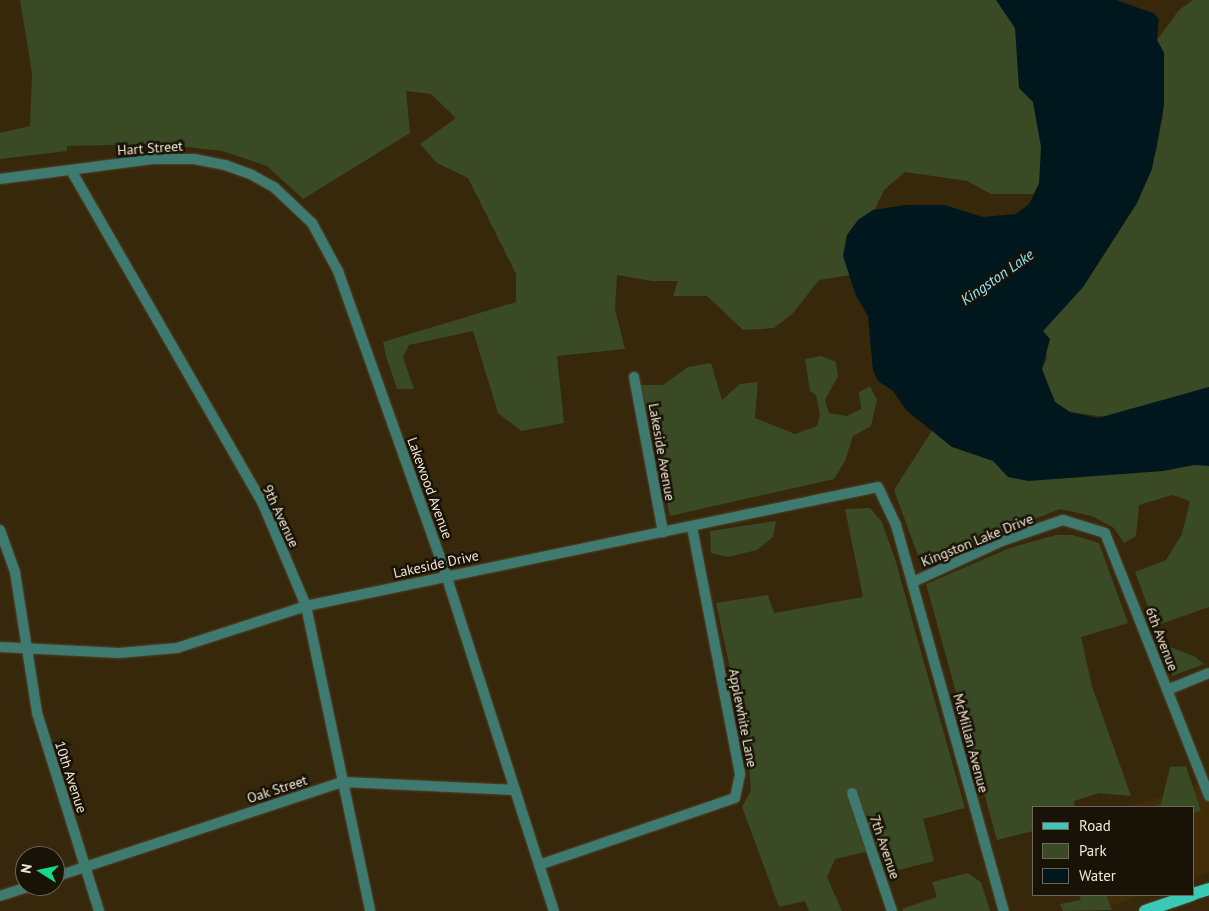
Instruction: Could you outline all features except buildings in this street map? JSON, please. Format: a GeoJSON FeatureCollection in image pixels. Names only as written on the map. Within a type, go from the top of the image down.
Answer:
{"type":"FeatureCollection","features":[{"type":"Feature","properties":{"kind":"main road"},"geometry":{"type":"LineString","coordinates":[[1194,894],[1209,889]]}},
{"type":"Feature","properties":{"kind":"main road"},"geometry":{"type":"LineString","coordinates":[[1145,911],[1189,896]]}},
{"type":"Feature","properties":{"kind":"street","name":"Hart Street"},"geometry":{"type":"LineString","coordinates":[[0,179],[155,159],[194,160],[225,165],[275,188],[312,223]]}},
{"type":"Feature","properties":{"kind":"street","name":"9th Avenue"},"geometry":{"type":"LineString","coordinates":[[71,170],[263,504],[306,606],[370,911]]}},
{"type":"Feature","properties":{"kind":"street","name":"Lakewood Avenue"},"geometry":{"type":"LineString","coordinates":[[312,223],[338,271],[446,575],[554,911]]}},
{"type":"Feature","properties":{"kind":"street","name":"Lakeside Avenue"},"geometry":{"type":"LineString","coordinates":[[634,377],[663,532]]}},
{"type":"Feature","properties":{"kind":"street","name":"Lakeside Drive"},"geometry":{"type":"LineString","coordinates":[[0,647],[120,653],[177,648],[306,606],[446,575],[692,527],[878,487]]}},
{"type":"Feature","properties":{"kind":"street","name":"Kingston Lake Drive"},"geometry":{"type":"LineString","coordinates":[[878,487],[896,525],[913,582],[1002,541],[1063,520]]}},
{"type":"Feature","properties":{"kind":"street","name":"6th Avenue"},"geometry":{"type":"LineString","coordinates":[[1063,520],[1106,533],[1167,690],[1184,726],[1209,796]]}},
{"type":"Feature","properties":{"kind":"street","name":"Applewhite Lane"},"geometry":{"type":"LineString","coordinates":[[539,865],[735,798],[740,774],[692,527]]}},
{"type":"Feature","properties":{"kind":"street","name":"10th Avenue"},"geometry":{"type":"LineString","coordinates":[[0,530],[15,572],[36,713],[99,911]]}},
{"type":"Feature","properties":{"kind":"street","name":"McMillan Avenue"},"geometry":{"type":"LineString","coordinates":[[913,582],[1004,911]]}},
{"type":"Feature","properties":{"kind":"street"},"geometry":{"type":"LineString","coordinates":[[1167,690],[1209,673]]}},
{"type":"Feature","properties":{"kind":"street","name":"Oak Street"},"geometry":{"type":"LineString","coordinates":[[65,874],[343,782],[515,790]]}},
{"type":"Feature","properties":{"kind":"street","name":"7th Avenue"},"geometry":{"type":"LineString","coordinates":[[852,793],[892,911]]}},
{"type":"Feature","properties":{"kind":"street"},"geometry":{"type":"LineString","coordinates":[[0,896],[15,891]]}},
{"type":"Feature","properties":{"kind":"shaded area"},"geometry":{"type":"Polygon","coordinates":[[[1209,781],[1209,872],[1194,878],[1194,806],[1131,806],[1209,781]]]}},
{"type":"Feature","properties":{"kind":"shaded area"},"geometry":{"type":"Polygon","coordinates":[[[1099,896],[1139,896],[1104,908],[1099,896]]]}},
{"type":"Feature","properties":{"kind":"green space"},"geometry":{"type":"Polygon","coordinates":[[[20,0],[1009,0],[1049,160],[1034,194],[991,194],[967,181],[905,172],[884,190],[865,230],[851,275],[819,280],[793,313],[774,328],[743,330],[707,296],[673,296],[678,281],[652,281],[617,275],[615,309],[625,349],[557,356],[564,423],[521,431],[498,413],[473,331],[409,345],[403,357],[414,389],[397,389],[386,356],[383,342],[516,302],[516,274],[468,178],[437,163],[420,144],[456,118],[431,94],[406,91],[410,133],[303,199],[267,166],[222,151],[158,144],[67,146],[67,151],[0,159],[0,133],[30,126],[32,73],[20,0]]]}},
{"type":"Feature","properties":{"kind":"green space"},"geometry":{"type":"Polygon","coordinates":[[[1193,0],[1209,0],[1209,387],[1107,417],[1070,412],[1054,402],[1042,369],[1047,359],[1043,331],[1083,287],[1137,203],[1156,152],[1163,115],[1164,53],[1157,40],[1179,10],[1193,0]]]}},
{"type":"Feature","properties":{"kind":"green space"},"geometry":{"type":"Polygon","coordinates":[[[821,356],[836,362],[838,376],[825,400],[829,413],[847,416],[861,409],[859,392],[870,386],[877,400],[871,426],[853,436],[845,461],[834,479],[670,516],[641,385],[663,385],[688,367],[711,363],[722,400],[740,384],[758,382],[755,418],[795,434],[817,426],[820,415],[816,395],[810,391],[805,359],[821,356]]]}},
{"type":"Feature","properties":{"kind":"green space"},"geometry":{"type":"Polygon","coordinates":[[[935,426],[1209,451],[1209,607],[1155,626],[1135,572],[1166,560],[1182,534],[1190,501],[1172,495],[1139,505],[1136,536],[1124,543],[1114,528],[1092,516],[1060,509],[921,564],[894,490],[935,426]]]}},
{"type":"Feature","properties":{"kind":"green space"},"geometry":{"type":"Polygon","coordinates":[[[870,508],[882,522],[895,559],[965,808],[923,819],[934,861],[895,871],[888,847],[835,859],[827,877],[842,911],[809,911],[805,901],[779,907],[742,807],[751,790],[747,747],[716,603],[768,595],[774,613],[863,597],[845,509],[870,508]]]}},
{"type":"Feature","properties":{"kind":"green space"},"geometry":{"type":"Polygon","coordinates":[[[776,521],[773,537],[757,550],[728,557],[711,553],[710,531],[776,521]]]}},
{"type":"Feature","properties":{"kind":"green space"},"geometry":{"type":"Polygon","coordinates":[[[1056,535],[1073,535],[1099,543],[1128,623],[1081,637],[1092,686],[1131,796],[1099,793],[1074,801],[1075,806],[1032,806],[1032,831],[997,840],[926,584],[1010,548],[1056,535]]]}},
{"type":"Feature","properties":{"kind":"green space"},"geometry":{"type":"Polygon","coordinates":[[[1170,647],[1194,656],[1204,664],[1172,676],[1170,647]]]}},
{"type":"Feature","properties":{"kind":"green space"},"geometry":{"type":"Polygon","coordinates":[[[1186,766],[1201,811],[1194,813],[1194,806],[1156,806],[1161,804],[1170,767],[1186,766]]]}},
{"type":"Feature","properties":{"kind":"green space"},"geometry":{"type":"Polygon","coordinates":[[[967,873],[981,882],[990,911],[903,911],[902,909],[937,897],[932,882],[967,873]]]}},
{"type":"Feature","properties":{"kind":"green space"},"geometry":{"type":"Polygon","coordinates":[[[1079,896],[1106,896],[1112,910],[1063,911],[1060,904],[1081,900],[1079,896]]]}},
{"type":"Feature","properties":{"kind":"water","name":"Kingston Lake"},"geometry":{"type":"Polygon","coordinates":[[[996,0],[1116,0],[1153,13],[1159,19],[1157,40],[1164,53],[1164,105],[1152,169],[1137,203],[1083,287],[1043,331],[1050,339],[1042,369],[1055,402],[1070,412],[1098,418],[1209,387],[1209,466],[1194,465],[1163,471],[1028,481],[1008,477],[993,461],[952,447],[906,410],[893,391],[878,381],[873,371],[868,316],[856,296],[843,256],[847,235],[858,220],[873,210],[906,205],[944,205],[983,217],[1016,214],[1029,204],[1039,184],[1041,147],[1033,102],[1019,88],[1015,28],[996,0]]]}}]}
